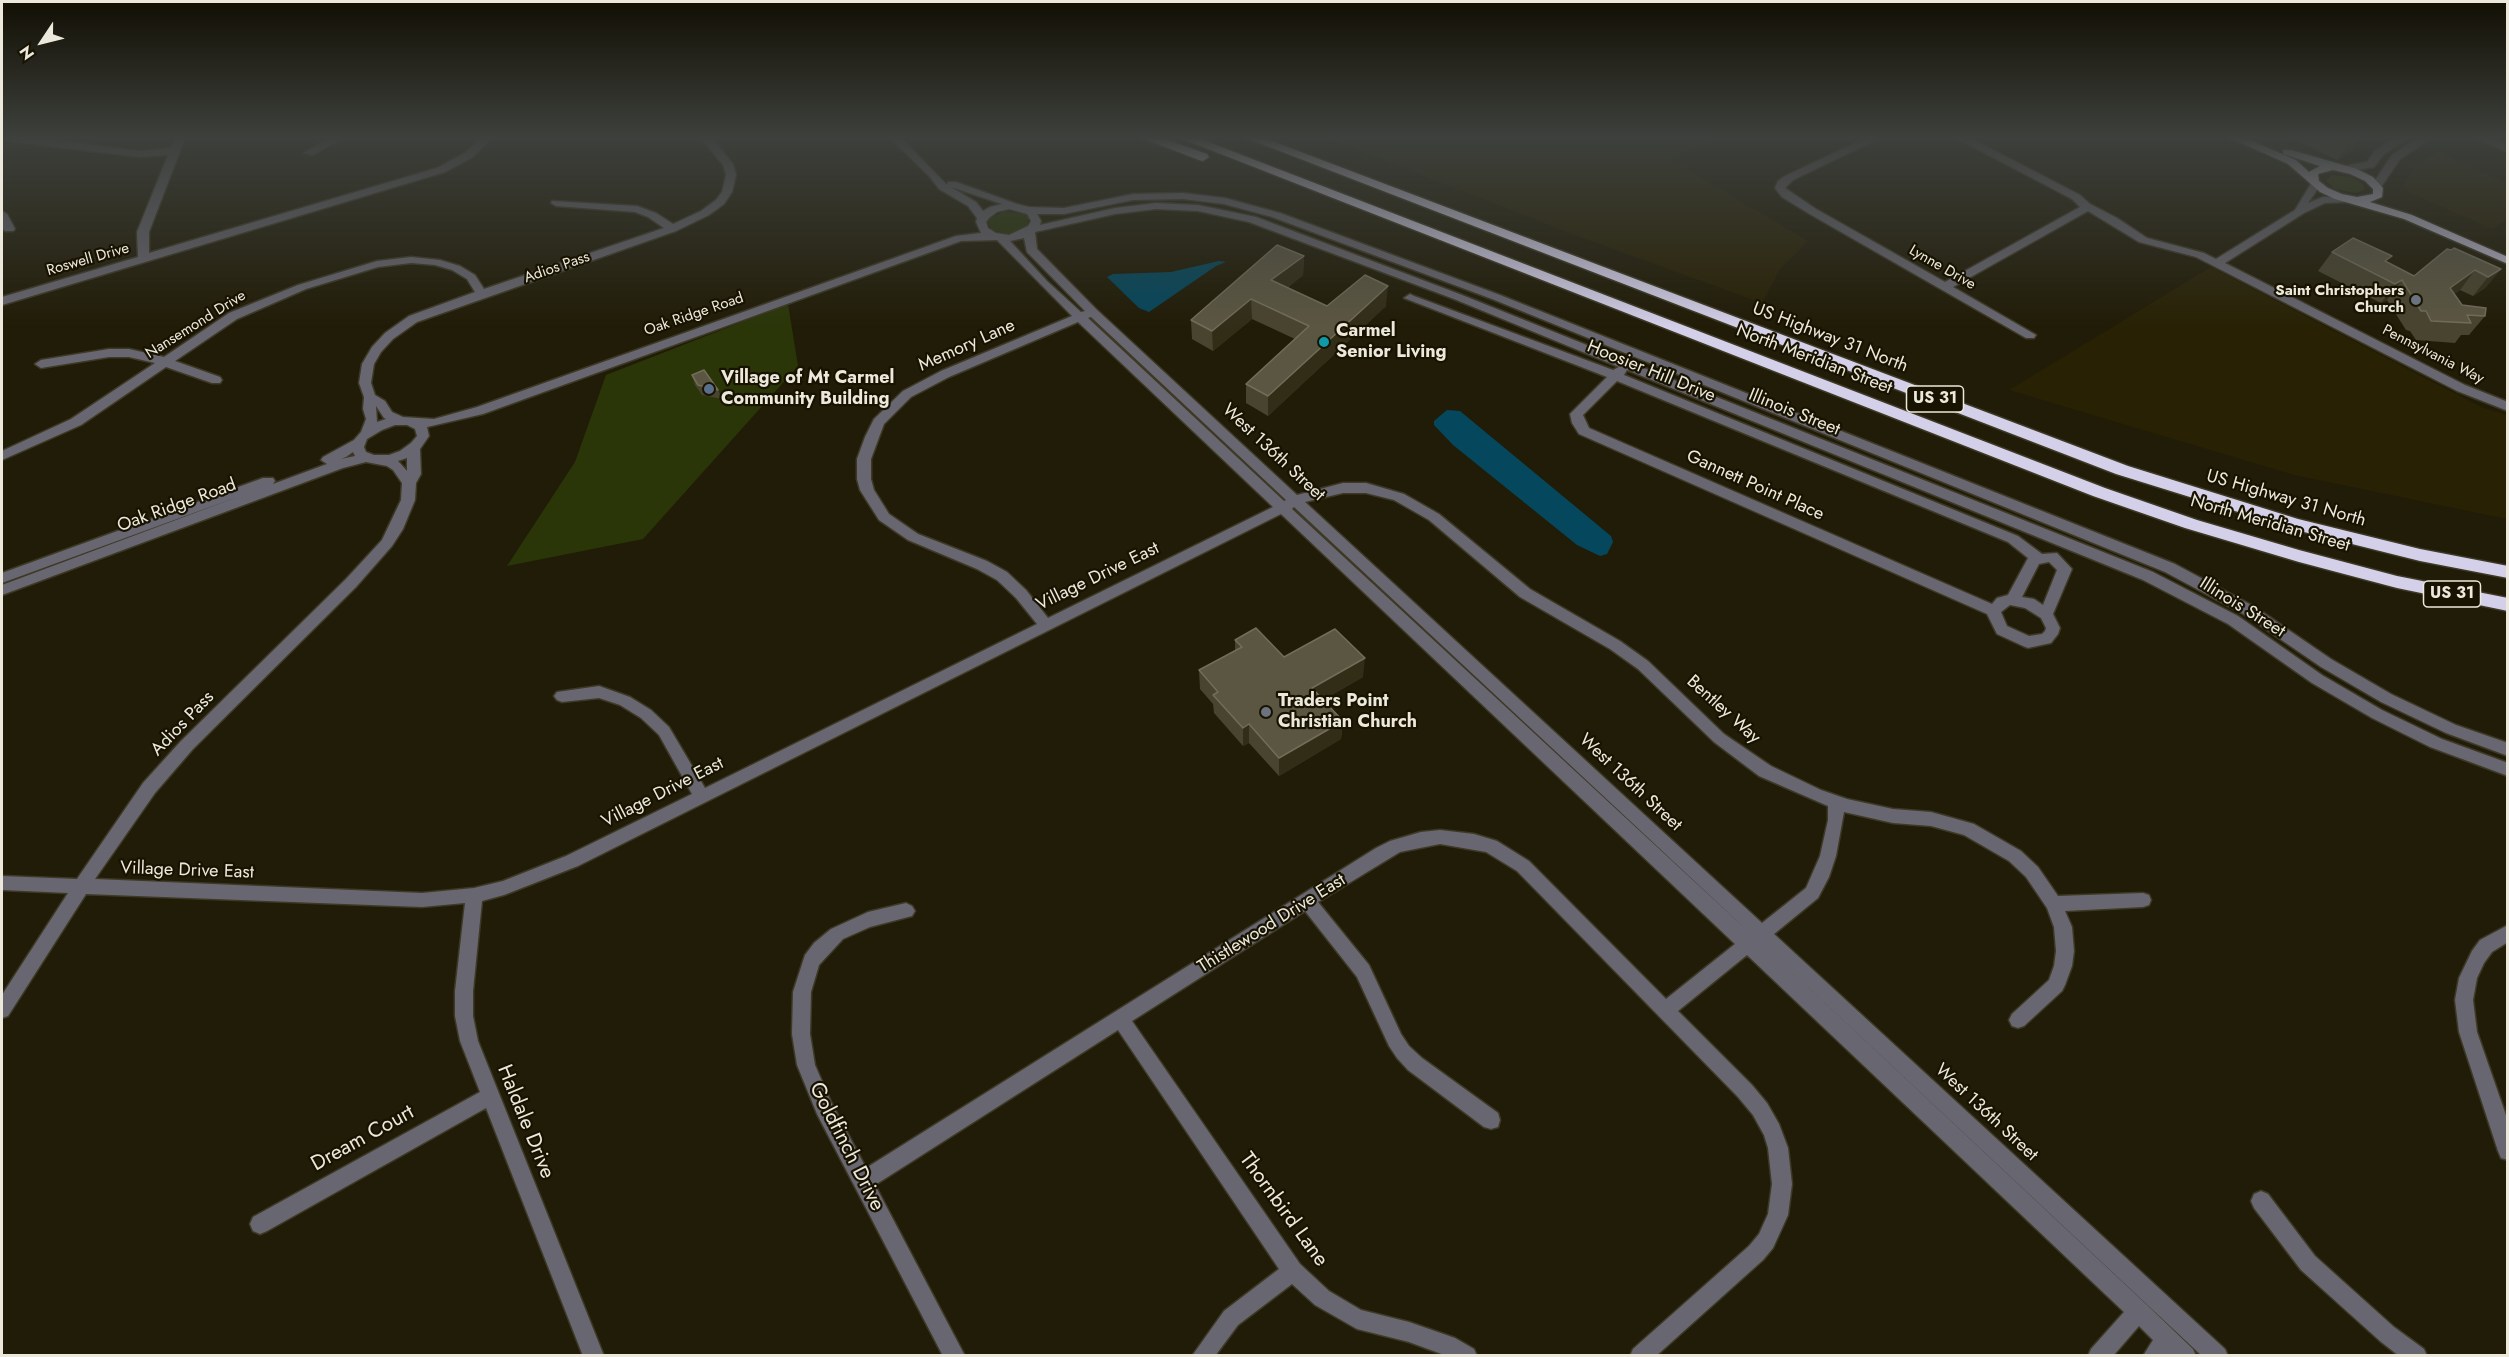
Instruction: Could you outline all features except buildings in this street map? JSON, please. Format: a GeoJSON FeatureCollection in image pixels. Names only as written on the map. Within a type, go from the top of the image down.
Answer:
{"type":"FeatureCollection","features":[{"type":"Feature","properties":{"kind":"highway"},"geometry":{"type":"LineString","coordinates":[[1328,201],[1389,218]]}},
{"type":"Feature","properties":{"kind":"highway","name":"North Meridian Street"},"geometry":{"type":"LineString","coordinates":[[1347,201],[2098,492],[2248,542],[2397,582],[2508,605]]}},
{"type":"Feature","properties":{"kind":"highway","name":"US Highway 31 North"},"geometry":{"type":"LineString","coordinates":[[1416,201],[2085,457],[2151,480],[2361,541],[2508,572]]}},
{"type":"Feature","properties":{"kind":"highway"},"geometry":{"type":"LineString","coordinates":[[2397,582],[2508,612]]}},
{"type":"Feature","properties":{"kind":"main road"},"geometry":{"type":"LineString","coordinates":[[2356,201],[2418,221],[2508,261]]}},
{"type":"Feature","properties":{"kind":"main road"},"geometry":{"type":"LineString","coordinates":[[2394,201],[2508,251]]}},
{"type":"Feature","properties":{"kind":"street"},"geometry":{"type":"LineString","coordinates":[[144,259],[143,232],[155,201]]}},
{"type":"Feature","properties":{"kind":"street","name":"Roswell Drive"},"geometry":{"type":"LineString","coordinates":[[2,301],[336,201]]}},
{"type":"Feature","properties":{"kind":"street","name":"Adios Pass"},"geometry":{"type":"LineString","coordinates":[[363,438],[371,424],[370,398],[365,383],[368,364],[376,350],[389,336],[424,314],[672,229],[705,213],[720,201]]}},
{"type":"Feature","properties":{"kind":"street"},"geometry":{"type":"LineString","coordinates":[[968,201],[982,219]]}},
{"type":"Feature","properties":{"kind":"street"},"geometry":{"type":"LineString","coordinates":[[1001,201],[1025,209]]}},
{"type":"Feature","properties":{"kind":"street","name":"Illinois Street"},"geometry":{"type":"LineString","coordinates":[[1025,209],[1064,211],[1112,201]]}},
{"type":"Feature","properties":{"kind":"street","name":"Illinois Street"},"geometry":{"type":"LineString","coordinates":[[1226,201],[1276,215],[1486,293],[2170,568],[2250,611],[2326,663],[2386,698],[2443,726],[2508,750]]}},
{"type":"Feature","properties":{"kind":"street","name":"Lynne Drive"},"geometry":{"type":"LineString","coordinates":[[1796,201],[2030,335]]}},
{"type":"Feature","properties":{"kind":"street","name":"Pennsylvania Way"},"geometry":{"type":"LineString","coordinates":[[2081,201],[2143,240],[2200,255],[2461,388],[2508,407]]}},
{"type":"Feature","properties":{"kind":"street"},"geometry":{"type":"LineString","coordinates":[[2300,211],[2304,201]]}},
{"type":"Feature","properties":{"kind":"street"},"geometry":{"type":"LineString","coordinates":[[2217,263],[2300,211],[2320,201]]}},
{"type":"Feature","properties":{"kind":"street"},"geometry":{"type":"LineString","coordinates":[[556,203],[637,209],[652,215],[672,229]]}},
{"type":"Feature","properties":{"kind":"street"},"geometry":{"type":"LineString","coordinates":[[1944,287],[2082,212],[2086,206]]}},
{"type":"Feature","properties":{"kind":"street","name":"Illinois Street"},"geometry":{"type":"LineString","coordinates":[[1030,231],[1142,207],[1183,207],[1231,214],[1424,284],[2148,576],[2201,602],[2248,630],[2318,679],[2385,718],[2436,743],[2508,770]]}},
{"type":"Feature","properties":{"kind":"street","name":"Oak Ridge Road"},"geometry":{"type":"LineString","coordinates":[[919,251],[999,208],[1025,209]]}},
{"type":"Feature","properties":{"kind":"street","name":"West 136th Street"},"geometry":{"type":"LineString","coordinates":[[1025,209],[1036,218],[1030,231],[1030,250],[1086,315]]}},
{"type":"Feature","properties":{"kind":"street"},"geometry":{"type":"LineString","coordinates":[[2,214],[9,229]]}},
{"type":"Feature","properties":{"kind":"street","name":"West 136th Street"},"geometry":{"type":"LineString","coordinates":[[982,219],[983,230],[997,237],[1043,283],[1086,315],[1755,939],[2218,1356]]}},
{"type":"Feature","properties":{"kind":"street","name":"Oak Ridge Road"},"geometry":{"type":"LineString","coordinates":[[2,578],[336,457],[382,424],[399,420],[435,423],[461,414],[479,411],[919,251],[967,236],[1015,237],[1030,231]]}},
{"type":"Feature","properties":{"kind":"street","name":"Nansemond Drive"},"geometry":{"type":"LineString","coordinates":[[2,456],[76,422],[233,316],[302,287],[377,264],[411,260],[447,264],[471,277],[481,293]]}},
{"type":"Feature","properties":{"kind":"street","name":"Hoosier Hill Drive"},"geometry":{"type":"LineString","coordinates":[[1410,298],[1616,376],[2013,539],[2046,558]]}},
{"type":"Feature","properties":{"kind":"street","name":"Memory Lane"},"geometry":{"type":"LineString","coordinates":[[1046,625],[1021,594],[1002,576],[982,565],[913,537],[884,517],[867,490],[864,459],[879,422],[907,394],[945,374],[1086,315]]}},
{"type":"Feature","properties":{"kind":"street"},"geometry":{"type":"LineString","coordinates":[[41,364],[119,352],[148,356],[216,380]]}},
{"type":"Feature","properties":{"kind":"street","name":"Gannett Point Place"},"geometry":{"type":"LineString","coordinates":[[1625,364],[1616,376],[1576,414],[1578,423],[1584,431],[1994,611]]}},
{"type":"Feature","properties":{"kind":"street"},"geometry":{"type":"LineString","coordinates":[[370,398],[381,404],[388,416],[399,420]]}},
{"type":"Feature","properties":{"kind":"street","name":"Oak Ridge Road"},"geometry":{"type":"LineString","coordinates":[[2,590],[334,466],[396,458],[433,433],[467,420],[479,411]]}},
{"type":"Feature","properties":{"kind":"street","name":"Adios Pass"},"geometry":{"type":"LineString","coordinates":[[2,1011],[81,886],[149,788],[187,745],[382,549],[404,513],[408,500],[417,445],[423,431],[417,423]]}},
{"type":"Feature","properties":{"kind":"street"},"geometry":{"type":"LineString","coordinates":[[363,438],[359,452],[373,460],[390,462],[398,467],[409,483]]}},
{"type":"Feature","properties":{"kind":"street","name":"Bentley Way"},"geometry":{"type":"LineString","coordinates":[[1289,504],[1318,492],[1366,488],[1399,497],[1434,517],[1525,593],[1615,645],[1643,665],[1719,738],[1787,783],[1872,813],[1950,824],[1983,836],[2015,856],[2046,890],[2054,904],[2063,927],[2065,951],[2063,966],[2056,985],[2018,1020]]}},
{"type":"Feature","properties":{"kind":"street","name":"Village Drive East"},"geometry":{"type":"LineString","coordinates":[[2,883],[422,900],[474,895],[504,888],[554,870],[1289,504]]}},
{"type":"Feature","properties":{"kind":"street"},"geometry":{"type":"LineString","coordinates":[[2046,558],[2060,540]]}},
{"type":"Feature","properties":{"kind":"street"},"geometry":{"type":"LineString","coordinates":[[2013,600],[2034,560],[2046,558],[2065,569],[2046,614]]}},
{"type":"Feature","properties":{"kind":"street"},"geometry":{"type":"LineString","coordinates":[[2013,600],[2029,603],[2046,614],[2053,628],[2046,639],[2028,642],[2002,630],[1994,617],[1994,611],[2002,602],[2013,600]]}},
{"type":"Feature","properties":{"kind":"street"},"geometry":{"type":"LineString","coordinates":[[562,696],[598,692],[636,707],[664,731],[701,796]]}},
{"type":"Feature","properties":{"kind":"street"},"geometry":{"type":"LineString","coordinates":[[1665,1011],[1812,893],[1821,877],[1836,820],[1836,802]]}},
{"type":"Feature","properties":{"kind":"street","name":"Thistlewood Drive East"},"geometry":{"type":"LineString","coordinates":[[863,1181],[1120,1018],[1308,903],[1382,854],[1409,842],[1440,837],[1482,844],[1504,853],[1523,866],[1665,1011],[1760,1109],[1778,1148],[1782,1184],[1778,1215],[1766,1240],[1756,1253],[1640,1356]]}},
{"type":"Feature","properties":{"kind":"street","name":"Haldale Drive"},"geometry":{"type":"LineString","coordinates":[[474,895],[464,991],[464,1016],[469,1041],[591,1354]]}},
{"type":"Feature","properties":{"kind":"street"},"geometry":{"type":"LineString","coordinates":[[2054,904],[2143,900]]}},
{"type":"Feature","properties":{"kind":"street"},"geometry":{"type":"LineString","coordinates":[[1308,903],[1363,971],[1395,1040],[1403,1052],[1415,1064],[1491,1120]]}},
{"type":"Feature","properties":{"kind":"street","name":"Goldfinch Drive"},"geometry":{"type":"LineString","coordinates":[[906,911],[868,920],[827,942],[811,961],[802,992],[801,1034],[806,1065],[824,1108],[955,1356]]}},
{"type":"Feature","properties":{"kind":"street"},"geometry":{"type":"LineString","coordinates":[[2508,933],[2486,946],[2478,957],[2468,978],[2464,1000],[2468,1032],[2508,1151]]}},
{"type":"Feature","properties":{"kind":"street","name":"West 136th Street"},"geometry":{"type":"LineString","coordinates":[[1755,939],[2186,1356]]}},
{"type":"Feature","properties":{"kind":"street","name":"Thornbird Lane"},"geometry":{"type":"LineString","coordinates":[[1120,1018],[1293,1271],[1322,1298],[1357,1318],[1409,1332],[1455,1348],[1467,1356]]}},
{"type":"Feature","properties":{"kind":"street","name":"Dream Court"},"geometry":{"type":"LineString","coordinates":[[260,1224],[490,1096]]}},
{"type":"Feature","properties":{"kind":"street"},"geometry":{"type":"LineString","coordinates":[[2261,1201],[2308,1263],[2379,1327],[2417,1356]]}},
{"type":"Feature","properties":{"kind":"street"},"geometry":{"type":"LineString","coordinates":[[1202,1356],[1231,1318],[1293,1271]]}},
{"type":"Feature","properties":{"kind":"street"},"geometry":{"type":"LineString","coordinates":[[2098,1356],[2139,1311]]}},
{"type":"Feature","properties":{"kind":"street"},"geometry":{"type":"LineString","coordinates":[[2153,1356],[2168,1339]]}},
{"type":"Feature","properties":{"kind":"shaded area"},"geometry":{"type":"Polygon","coordinates":[[[1488,201],[1741,201],[1808,241],[1780,269],[1762,303],[1488,201]]]}},
{"type":"Feature","properties":{"kind":"shaded area"},"geometry":{"type":"Polygon","coordinates":[[[2429,201],[2507,201],[2507,219],[2492,229],[2429,201]]]}},
{"type":"Feature","properties":{"kind":"shaded area"},"geometry":{"type":"Polygon","coordinates":[[[2211,267],[2481,407],[2507,415],[2507,519],[2294,475],[2009,390],[2211,267]]]}},
{"type":"Feature","properties":{"kind":"green space"},"geometry":{"type":"Polygon","coordinates":[[[1005,211],[1025,214],[1029,218],[1027,226],[1008,234],[992,230],[988,223],[990,218],[1005,211]]]}},
{"type":"Feature","properties":{"kind":"green space"},"geometry":{"type":"Polygon","coordinates":[[[788,304],[798,366],[643,539],[507,566],[575,462],[606,375],[788,304]]]}},
{"type":"Feature","properties":{"kind":"water"},"geometry":{"type":"Polygon","coordinates":[[[1219,261],[1226,262],[1216,266],[1149,312],[1139,308],[1107,277],[1113,274],[1171,272],[1219,261]]]}},
{"type":"Feature","properties":{"kind":"water"},"geometry":{"type":"Polygon","coordinates":[[[1447,410],[1460,411],[1611,536],[1613,542],[1607,554],[1600,556],[1577,545],[1453,445],[1434,425],[1434,421],[1447,410]]]}},
{"type":"Feature","properties":{"kind":"place","name":"Saint Christophers Church"},"geometry":{"type":"Point","coordinates":[2416,300]}},
{"type":"Feature","properties":{"kind":"place","name":"Carmel Senior Living"},"geometry":{"type":"Point","coordinates":[1324,342]}},
{"type":"Feature","properties":{"kind":"place","name":"Village of Mt Carmel Community Building"},"geometry":{"type":"Point","coordinates":[709,389]}},
{"type":"Feature","properties":{"kind":"place","name":"Traders Point Christian Church"},"geometry":{"type":"Point","coordinates":[1266,712]}}]}
